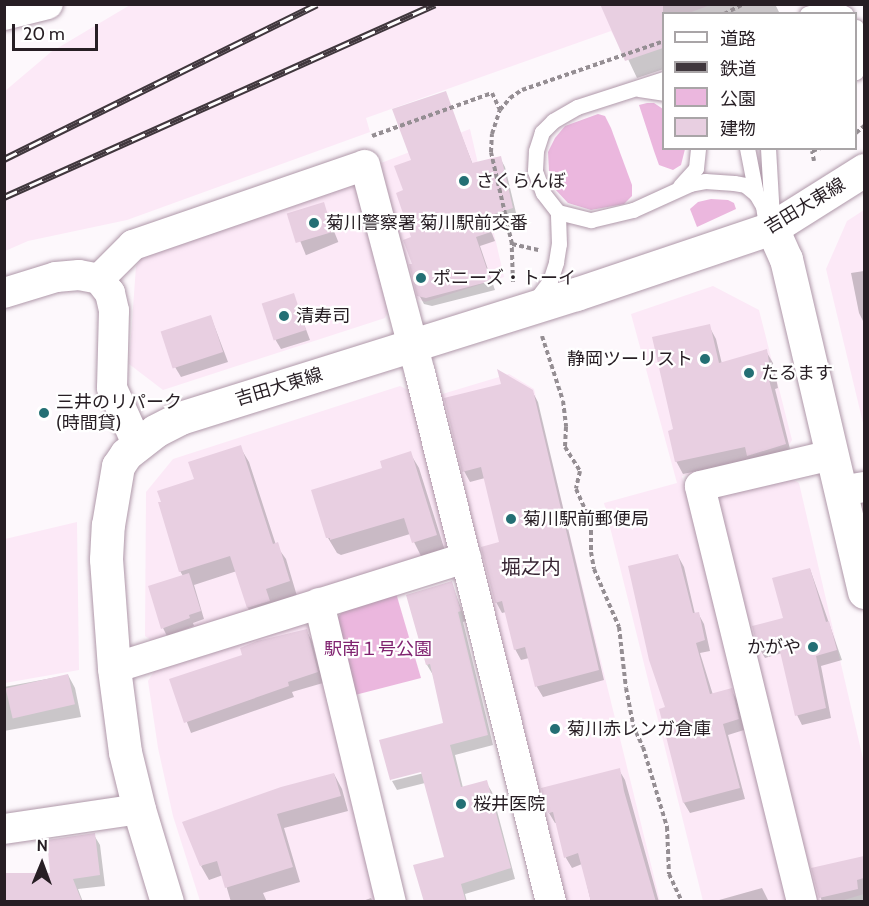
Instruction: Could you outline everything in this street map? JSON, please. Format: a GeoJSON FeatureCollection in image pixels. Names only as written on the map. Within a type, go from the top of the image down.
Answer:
{"type":"FeatureCollection","features":[{"type":"Feature","properties":{"kind":"main road","name":"吉田大東線"},"geometry":{"type":"LineString","coordinates":[[167,902],[139,809],[125,752],[114,668],[106,559],[108,525],[118,466],[137,444],[154,431],[180,418],[526,312],[772,228],[864,170]]}},
{"type":"Feature","properties":{"kind":"main road"},"geometry":{"type":"LineString","coordinates":[[772,228],[786,259],[832,455],[853,489],[864,592]]}},
{"type":"Feature","properties":{"kind":"street"},"geometry":{"type":"LineString","coordinates":[[4,15],[48,4]]}},
{"type":"Feature","properties":{"kind":"street"},"geometry":{"type":"LineString","coordinates":[[99,279],[133,245],[365,165],[466,558],[542,899]]}},
{"type":"Feature","properties":{"kind":"street"},"geometry":{"type":"LineString","coordinates":[[4,293],[56,277],[78,275],[99,279],[110,293],[114,311],[112,388],[137,444]]}},
{"type":"Feature","properties":{"kind":"street"},"geometry":{"type":"LineString","coordinates":[[802,902],[700,486],[832,455]]}},
{"type":"Feature","properties":{"kind":"street"},"geometry":{"type":"LineString","coordinates":[[114,668],[466,558]]}},
{"type":"Feature","properties":{"kind":"street"},"geometry":{"type":"LineString","coordinates":[[319,603],[391,902]]}},
{"type":"Feature","properties":{"kind":"street"},"geometry":{"type":"LineString","coordinates":[[4,829],[139,809]]}},
{"type":"Feature","properties":{"kind":"lane"},"geometry":{"type":"LineString","coordinates":[[813,12],[825,8],[834,8],[842,12]]}},
{"type":"Feature","properties":{"kind":"lane"},"geometry":{"type":"LineString","coordinates":[[857,33],[864,53],[857,68]]}},
{"type":"Feature","properties":{"kind":"lane"},"geometry":{"type":"LineString","coordinates":[[526,312],[550,281],[559,244],[558,212],[537,182],[535,161],[542,132],[553,121],[571,110],[662,80]]}},
{"type":"Feature","properties":{"kind":"lane"},"geometry":{"type":"LineString","coordinates":[[636,89],[647,88],[662,93]]}},
{"type":"Feature","properties":{"kind":"lane"},"geometry":{"type":"LineString","coordinates":[[558,212],[591,220],[662,199],[675,190],[696,168],[698,150]]}},
{"type":"Feature","properties":{"kind":"lane"},"geometry":{"type":"LineString","coordinates":[[747,150],[756,194],[763,206],[766,224],[772,228]]}},
{"type":"Feature","properties":{"kind":"lane"},"geometry":{"type":"LineString","coordinates":[[768,150],[772,228]]}},
{"type":"Feature","properties":{"kind":"lane"},"geometry":{"type":"LineString","coordinates":[[675,190],[705,181],[745,186],[756,194]]}},
{"type":"Feature","properties":{"kind":"path"},"geometry":{"type":"LineString","coordinates":[[728,12],[744,4]]}},
{"type":"Feature","properties":{"kind":"path"},"geometry":{"type":"LineString","coordinates":[[662,41],[522,90],[510,98],[500,110],[492,134],[490,152],[526,312],[563,401],[566,427],[565,447],[580,471],[576,489],[591,523],[591,552],[594,569],[619,627],[633,725],[643,747],[667,827],[669,874],[682,902]]}},
{"type":"Feature","properties":{"kind":"path"},"geometry":{"type":"LineString","coordinates":[[372,136],[492,93],[500,110]]}},
{"type":"Feature","properties":{"kind":"path"},"geometry":{"type":"LineString","coordinates":[[814,161],[812,151],[815,150]]}},
{"type":"Feature","properties":{"kind":"path"},"geometry":{"type":"LineString","coordinates":[[512,244],[543,251]]}},
{"type":"Feature","properties":{"kind":"shaded area"},"geometry":{"type":"Polygon","coordinates":[[[130,5],[710,5],[692,12],[662,12],[662,25],[618,44],[611,31],[366,118],[370,132],[127,220],[28,241],[5,251],[5,91],[51,52],[130,5]]]}},
{"type":"Feature","properties":{"kind":"shaded area"},"geometry":{"type":"Polygon","coordinates":[[[470,129],[504,277],[425,302],[409,295],[381,163],[470,129]]]}},
{"type":"Feature","properties":{"kind":"shaded area"},"geometry":{"type":"Polygon","coordinates":[[[349,182],[361,188],[390,308],[385,318],[163,390],[129,364],[136,266],[144,255],[349,182]]]}},
{"type":"Feature","properties":{"kind":"shaded area"},"geometry":{"type":"Polygon","coordinates":[[[864,210],[864,427],[826,269],[847,221],[864,210]]]}},
{"type":"Feature","properties":{"kind":"shaded area"},"geometry":{"type":"Polygon","coordinates":[[[713,286],[759,310],[792,440],[786,451],[682,476],[787,901],[703,901],[604,503],[677,483],[631,314],[713,286]]]}},
{"type":"Feature","properties":{"kind":"shaded area"},"geometry":{"type":"Polygon","coordinates":[[[509,374],[534,389],[660,901],[564,901],[439,395],[509,374]]]}},
{"type":"Feature","properties":{"kind":"shaded area"},"geometry":{"type":"Polygon","coordinates":[[[400,386],[412,392],[449,540],[442,551],[155,643],[145,636],[146,492],[173,459],[400,386]]]}},
{"type":"Feature","properties":{"kind":"shaded area"},"geometry":{"type":"Polygon","coordinates":[[[788,477],[799,483],[864,763],[864,894],[841,901],[814,902],[715,503],[722,492],[788,477]]]}},
{"type":"Feature","properties":{"kind":"shaded area"},"geometry":{"type":"Polygon","coordinates":[[[77,522],[79,670],[5,683],[5,539],[77,522]]]}},
{"type":"Feature","properties":{"kind":"shaded area"},"geometry":{"type":"Polygon","coordinates":[[[301,623],[313,629],[381,901],[200,901],[173,816],[158,748],[148,681],[155,670],[301,623]]]}},
{"type":"Feature","properties":{"kind":"green space"},"geometry":{"type":"Polygon","coordinates":[[[654,103],[662,108],[662,150],[685,150],[681,165],[673,170],[659,165],[639,105],[654,103]]]}},
{"type":"Feature","properties":{"kind":"green space"},"geometry":{"type":"Polygon","coordinates":[[[598,114],[605,116],[611,128],[632,185],[632,196],[624,204],[591,210],[568,203],[553,187],[548,152],[555,138],[565,126],[598,114]]]}},
{"type":"Feature","properties":{"kind":"green space"},"geometry":{"type":"Polygon","coordinates":[[[711,199],[728,200],[734,203],[736,209],[697,227],[690,209],[698,202],[711,199]]]}},
{"type":"Feature","properties":{"kind":"green space","name":"駅南１号公園"},"geometry":{"type":"Polygon","coordinates":[[[396,593],[421,678],[355,695],[337,619],[343,610],[396,593]]]}},
{"type":"Feature","properties":{"kind":"building"},"geometry":{"type":"Polygon","coordinates":[[[600,4],[663,4],[662,48],[625,61],[600,4]]]}},
{"type":"Feature","properties":{"kind":"building"},"geometry":{"type":"Polygon","coordinates":[[[446,91],[472,163],[501,156],[513,208],[485,217],[491,232],[476,237],[491,281],[426,298],[417,296],[409,264],[412,264],[403,240],[411,237],[396,193],[403,190],[394,166],[411,160],[392,109],[446,91]]]}},
{"type":"Feature","properties":{"kind":"building"},"geometry":{"type":"Polygon","coordinates":[[[324,202],[333,232],[296,243],[287,213],[324,202]]]}},
{"type":"Feature","properties":{"kind":"building","name":"清寿司"},"geometry":{"type":"Polygon","coordinates":[[[294,293],[306,330],[274,341],[262,304],[294,293]]]}},
{"type":"Feature","properties":{"kind":"building"},"geometry":{"type":"Polygon","coordinates":[[[211,315],[223,352],[173,368],[161,331],[211,315]]]}},
{"type":"Feature","properties":{"kind":"building"},"geometry":{"type":"Polygon","coordinates":[[[710,324],[719,363],[767,349],[771,375],[768,376],[786,444],[747,456],[745,447],[675,462],[668,431],[673,429],[652,337],[710,324]]]}},
{"type":"Feature","properties":{"kind":"building"},"geometry":{"type":"Polygon","coordinates":[[[497,369],[533,390],[599,670],[535,687],[525,647],[514,650],[502,601],[495,603],[482,552],[481,547],[499,542],[481,467],[462,472],[444,398],[501,384],[497,369]]]}},
{"type":"Feature","properties":{"kind":"building"},"geometry":{"type":"Polygon","coordinates":[[[241,445],[273,544],[278,542],[290,581],[266,589],[270,601],[247,608],[230,556],[179,572],[158,502],[161,502],[157,491],[194,479],[188,462],[241,445]]]}},
{"type":"Feature","properties":{"kind":"building"},"geometry":{"type":"Polygon","coordinates":[[[411,451],[437,535],[412,543],[404,518],[330,540],[326,538],[311,490],[382,468],[380,461],[411,451]]]}},
{"type":"Feature","properties":{"kind":"building"},"geometry":{"type":"Polygon","coordinates":[[[678,554],[693,613],[699,612],[705,640],[696,643],[710,694],[732,688],[739,719],[723,724],[740,788],[683,803],[659,709],[665,707],[649,660],[628,566],[678,554]]]}},
{"type":"Feature","properties":{"kind":"building"},"geometry":{"type":"Polygon","coordinates":[[[810,568],[837,650],[816,656],[826,708],[795,716],[778,643],[758,649],[752,626],[783,618],[772,578],[810,568]]]}},
{"type":"Feature","properties":{"kind":"building"},"geometry":{"type":"Polygon","coordinates":[[[189,573],[201,611],[189,615],[190,618],[161,629],[148,586],[189,573]]]}},
{"type":"Feature","properties":{"kind":"building"},"geometry":{"type":"Polygon","coordinates":[[[452,581],[461,611],[458,612],[488,735],[450,745],[461,787],[487,780],[511,868],[461,884],[466,902],[424,902],[413,865],[444,857],[421,772],[390,780],[379,740],[443,723],[430,664],[426,665],[406,595],[452,581]]]}},
{"type":"Feature","properties":{"kind":"building"},"geometry":{"type":"Polygon","coordinates":[[[307,629],[318,672],[288,682],[289,686],[184,723],[169,679],[242,655],[240,648],[257,641],[307,629]]]}},
{"type":"Feature","properties":{"kind":"building"},"geometry":{"type":"Polygon","coordinates":[[[68,674],[75,704],[13,719],[6,688],[68,674]]]}},
{"type":"Feature","properties":{"kind":"building"},"geometry":{"type":"Polygon","coordinates":[[[620,768],[624,791],[656,902],[591,902],[578,853],[564,858],[553,812],[548,813],[541,788],[620,768]]]}},
{"type":"Feature","properties":{"kind":"building"},"geometry":{"type":"Polygon","coordinates":[[[334,773],[341,796],[277,814],[293,867],[225,888],[217,861],[200,866],[182,822],[281,787],[334,773]]]}},
{"type":"Feature","properties":{"kind":"building"},"geometry":{"type":"Polygon","coordinates":[[[95,833],[100,875],[73,879],[82,902],[4,902],[4,873],[50,873],[47,840],[95,833]]]}},
{"type":"Feature","properties":{"kind":"building"},"geometry":{"type":"Polygon","coordinates":[[[864,856],[864,878],[857,880],[858,889],[819,898],[811,868],[864,856]]]}},
{"type":"Feature","properties":{"kind":"railway"},"geometry":{"type":"LineString","coordinates":[[4,159],[317,4]]}},
{"type":"Feature","properties":{"kind":"railway"},"geometry":{"type":"LineString","coordinates":[[4,197],[435,4]]}},
{"type":"Feature","properties":{"kind":"place","name":"さくらんぼ"},"geometry":{"type":"Point","coordinates":[464,181]}},
{"type":"Feature","properties":{"kind":"place","name":"菊川警察署 菊川駅前交番"},"geometry":{"type":"Point","coordinates":[314,223]}},
{"type":"Feature","properties":{"kind":"place","name":"ポニーズ・トーイ"},"geometry":{"type":"Point","coordinates":[421,278]}},
{"type":"Feature","properties":{"kind":"place","name":"清寿司"},"geometry":{"type":"Point","coordinates":[284,316]}},
{"type":"Feature","properties":{"kind":"place","name":"静岡ツーリスト"},"geometry":{"type":"Point","coordinates":[705,359]}},
{"type":"Feature","properties":{"kind":"place","name":"たるます"},"geometry":{"type":"Point","coordinates":[749,373]}},
{"type":"Feature","properties":{"kind":"place","name":"三井のリパーク (時間貸)"},"geometry":{"type":"Point","coordinates":[44,413]}},
{"type":"Feature","properties":{"kind":"place","name":"菊川駅前郵便局"},"geometry":{"type":"Point","coordinates":[511,519]}},
{"type":"Feature","properties":{"kind":"place","name":"かがや"},"geometry":{"type":"Point","coordinates":[813,647]}},
{"type":"Feature","properties":{"kind":"place","name":"菊川赤レンガ倉庫"},"geometry":{"type":"Point","coordinates":[555,729]}},
{"type":"Feature","properties":{"kind":"place","name":"桜井医院"},"geometry":{"type":"Point","coordinates":[461,804]}},
{"type":"Feature","properties":{"kind":"district","name":"堀之内"},"geometry":{"type":"Point","coordinates":[531,567]}}]}
